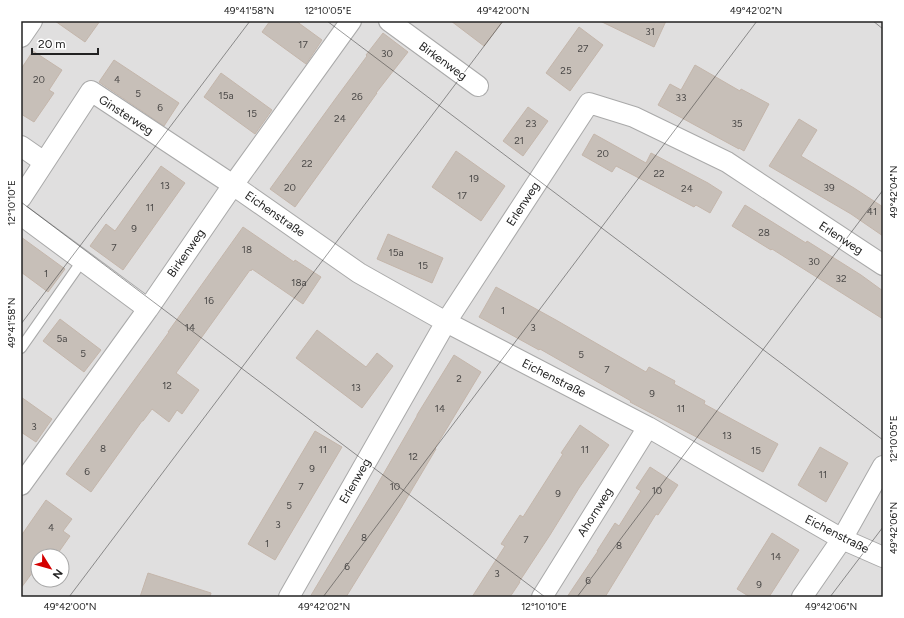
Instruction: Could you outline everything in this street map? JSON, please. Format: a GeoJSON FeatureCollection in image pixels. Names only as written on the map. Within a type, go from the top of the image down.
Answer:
{"type":"FeatureCollection","features":[{"type":"Feature","properties":{"kind":"street"},"geometry":{"type":"LineString","coordinates":[[21,36],[32,21]]}},
{"type":"Feature","properties":{"kind":"street","name":"Birkenweg"},"geometry":{"type":"LineString","coordinates":[[21,485],[148,309],[233,185],[351,21]]}},
{"type":"Feature","properties":{"kind":"street","name":"Birkenweg"},"geometry":{"type":"LineString","coordinates":[[389,21],[478,86]]}},
{"type":"Feature","properties":{"kind":"street","name":"Ginsterweg"},"geometry":{"type":"LineString","coordinates":[[21,198],[91,91],[233,185]]}},
{"type":"Feature","properties":{"kind":"street","name":"Erlenweg"},"geometry":{"type":"LineString","coordinates":[[289,597],[446,322],[589,103],[634,117],[727,162],[883,265]]}},
{"type":"Feature","properties":{"kind":"street"},"geometry":{"type":"LineString","coordinates":[[21,146],[44,162]]}},
{"type":"Feature","properties":{"kind":"street","name":"Eichenstraße"},"geometry":{"type":"LineString","coordinates":[[233,185],[359,273],[446,322],[648,427],[842,539],[883,557]]}},
{"type":"Feature","properties":{"kind":"street"},"geometry":{"type":"LineString","coordinates":[[21,215],[148,309]]}},
{"type":"Feature","properties":{"kind":"street","name":"Ahornweg"},"geometry":{"type":"LineString","coordinates":[[542,597],[648,427]]}},
{"type":"Feature","properties":{"kind":"street"},"geometry":{"type":"LineString","coordinates":[[802,597],[842,539],[883,466]]}},
{"type":"Feature","properties":{"kind":"lane"},"geometry":{"type":"LineString","coordinates":[[21,348],[82,261]]}},
{"type":"Feature","properties":{"kind":"shaded area"},"geometry":{"type":"Polygon","coordinates":[[[21,21],[883,21],[883,597],[21,597],[21,21]]]}},
{"type":"Feature","properties":{"kind":"building"},"geometry":{"type":"Polygon","coordinates":[[[55,21],[100,21],[85,42],[55,21]]]}},
{"type":"Feature","properties":{"kind":"building"},"geometry":{"type":"Polygon","coordinates":[[[270,21],[296,21],[322,40],[306,64],[262,32],[270,21]]]}},
{"type":"Feature","properties":{"kind":"building"},"geometry":{"type":"Polygon","coordinates":[[[451,21],[503,21],[484,46],[451,21]]]}},
{"type":"Feature","properties":{"kind":"building"},"geometry":{"type":"Polygon","coordinates":[[[600,21],[666,21],[654,47],[600,21]]]}},
{"type":"Feature","properties":{"kind":"building"},"geometry":{"type":"Polygon","coordinates":[[[579,27],[603,45],[570,91],[546,73],[579,27]]]}},
{"type":"Feature","properties":{"kind":"building"},"geometry":{"type":"Polygon","coordinates":[[[383,33],[408,52],[376,93],[295,207],[270,189],[383,33]]]}},
{"type":"Feature","properties":{"kind":"building"},"geometry":{"type":"Polygon","coordinates":[[[33,51],[62,70],[49,90],[54,93],[34,122],[21,114],[21,69],[33,51]]]}},
{"type":"Feature","properties":{"kind":"building"},"geometry":{"type":"Polygon","coordinates":[[[114,60],[179,103],[164,126],[99,82],[114,60]]]}},
{"type":"Feature","properties":{"kind":"building"},"geometry":{"type":"Polygon","coordinates":[[[695,65],[740,91],[741,89],[769,104],[744,151],[658,105],[670,84],[681,90],[695,65]]]}},
{"type":"Feature","properties":{"kind":"building"},"geometry":{"type":"Polygon","coordinates":[[[221,73],[272,110],[255,134],[204,97],[221,73]]]}},
{"type":"Feature","properties":{"kind":"building"},"geometry":{"type":"Polygon","coordinates":[[[528,107],[548,121],[523,156],[503,141],[528,107]]]}},
{"type":"Feature","properties":{"kind":"building"},"geometry":{"type":"Polygon","coordinates":[[[799,119],[817,130],[801,156],[883,207],[883,236],[851,214],[769,166],[799,119]]]}},
{"type":"Feature","properties":{"kind":"building"},"geometry":{"type":"Polygon","coordinates":[[[594,134],[646,163],[651,153],[722,192],[710,213],[696,205],[694,207],[616,166],[612,172],[582,155],[594,134]]]}},
{"type":"Feature","properties":{"kind":"building"},"geometry":{"type":"Polygon","coordinates":[[[456,151],[505,186],[481,221],[432,187],[456,151]]]}},
{"type":"Feature","properties":{"kind":"building"},"geometry":{"type":"Polygon","coordinates":[[[161,166],[185,183],[123,270],[90,246],[106,224],[115,231],[161,166]]]}},
{"type":"Feature","properties":{"kind":"building"},"geometry":{"type":"Polygon","coordinates":[[[745,205],[806,243],[807,241],[861,275],[883,291],[883,319],[772,249],[771,250],[732,226],[745,205]]]}},
{"type":"Feature","properties":{"kind":"building"},"geometry":{"type":"Polygon","coordinates":[[[243,227],[294,262],[295,260],[321,277],[303,304],[252,269],[251,271],[250,270],[176,373],[199,390],[182,414],[177,410],[169,422],[152,409],[91,492],[66,474],[243,227]]]}},
{"type":"Feature","properties":{"kind":"building"},"geometry":{"type":"Polygon","coordinates":[[[388,234],[443,258],[432,283],[377,259],[388,234]]]}},
{"type":"Feature","properties":{"kind":"building"},"geometry":{"type":"Polygon","coordinates":[[[21,237],[65,269],[48,292],[21,272],[21,237]]]}},
{"type":"Feature","properties":{"kind":"building"},"geometry":{"type":"Polygon","coordinates":[[[496,287],[646,372],[649,367],[675,381],[674,384],[705,401],[704,404],[778,444],[763,472],[630,402],[631,401],[540,349],[539,350],[479,317],[496,287]]]}},
{"type":"Feature","properties":{"kind":"building"},"geometry":{"type":"Polygon","coordinates":[[[60,319],[101,350],[84,372],[43,341],[60,319]]]}},
{"type":"Feature","properties":{"kind":"building"},"geometry":{"type":"Polygon","coordinates":[[[317,330],[366,367],[377,353],[393,366],[362,408],[296,358],[317,330]]]}},
{"type":"Feature","properties":{"kind":"building"},"geometry":{"type":"Polygon","coordinates":[[[454,355],[481,372],[401,508],[346,597],[310,597],[417,415],[454,355]]]}},
{"type":"Feature","properties":{"kind":"building"},"geometry":{"type":"Polygon","coordinates":[[[21,397],[52,419],[36,442],[21,432],[21,397]]]}},
{"type":"Feature","properties":{"kind":"building"},"geometry":{"type":"Polygon","coordinates":[[[580,425],[609,445],[579,488],[510,597],[472,597],[505,546],[501,544],[520,515],[523,517],[563,454],[561,453],[580,425]]]}},
{"type":"Feature","properties":{"kind":"building"},"geometry":{"type":"Polygon","coordinates":[[[315,431],[342,447],[275,560],[248,544],[315,431]]]}},
{"type":"Feature","properties":{"kind":"building"},"geometry":{"type":"Polygon","coordinates":[[[820,447],[848,463],[826,502],[798,485],[820,447]]]}},
{"type":"Feature","properties":{"kind":"building"},"geometry":{"type":"Polygon","coordinates":[[[650,467],[678,485],[658,515],[656,514],[605,597],[567,597],[615,523],[619,526],[641,491],[636,488],[650,467]]]}},
{"type":"Feature","properties":{"kind":"building"},"geometry":{"type":"Polygon","coordinates":[[[46,500],[72,519],[63,531],[70,536],[62,548],[30,548],[30,576],[21,588],[21,536],[46,500]]]}},
{"type":"Feature","properties":{"kind":"building"},"geometry":{"type":"Polygon","coordinates":[[[772,533],[799,550],[769,597],[750,597],[737,589],[772,533]]]}},
{"type":"Feature","properties":{"kind":"building"},"geometry":{"type":"Polygon","coordinates":[[[148,573],[211,593],[210,597],[140,597],[148,573]]]}}]}
